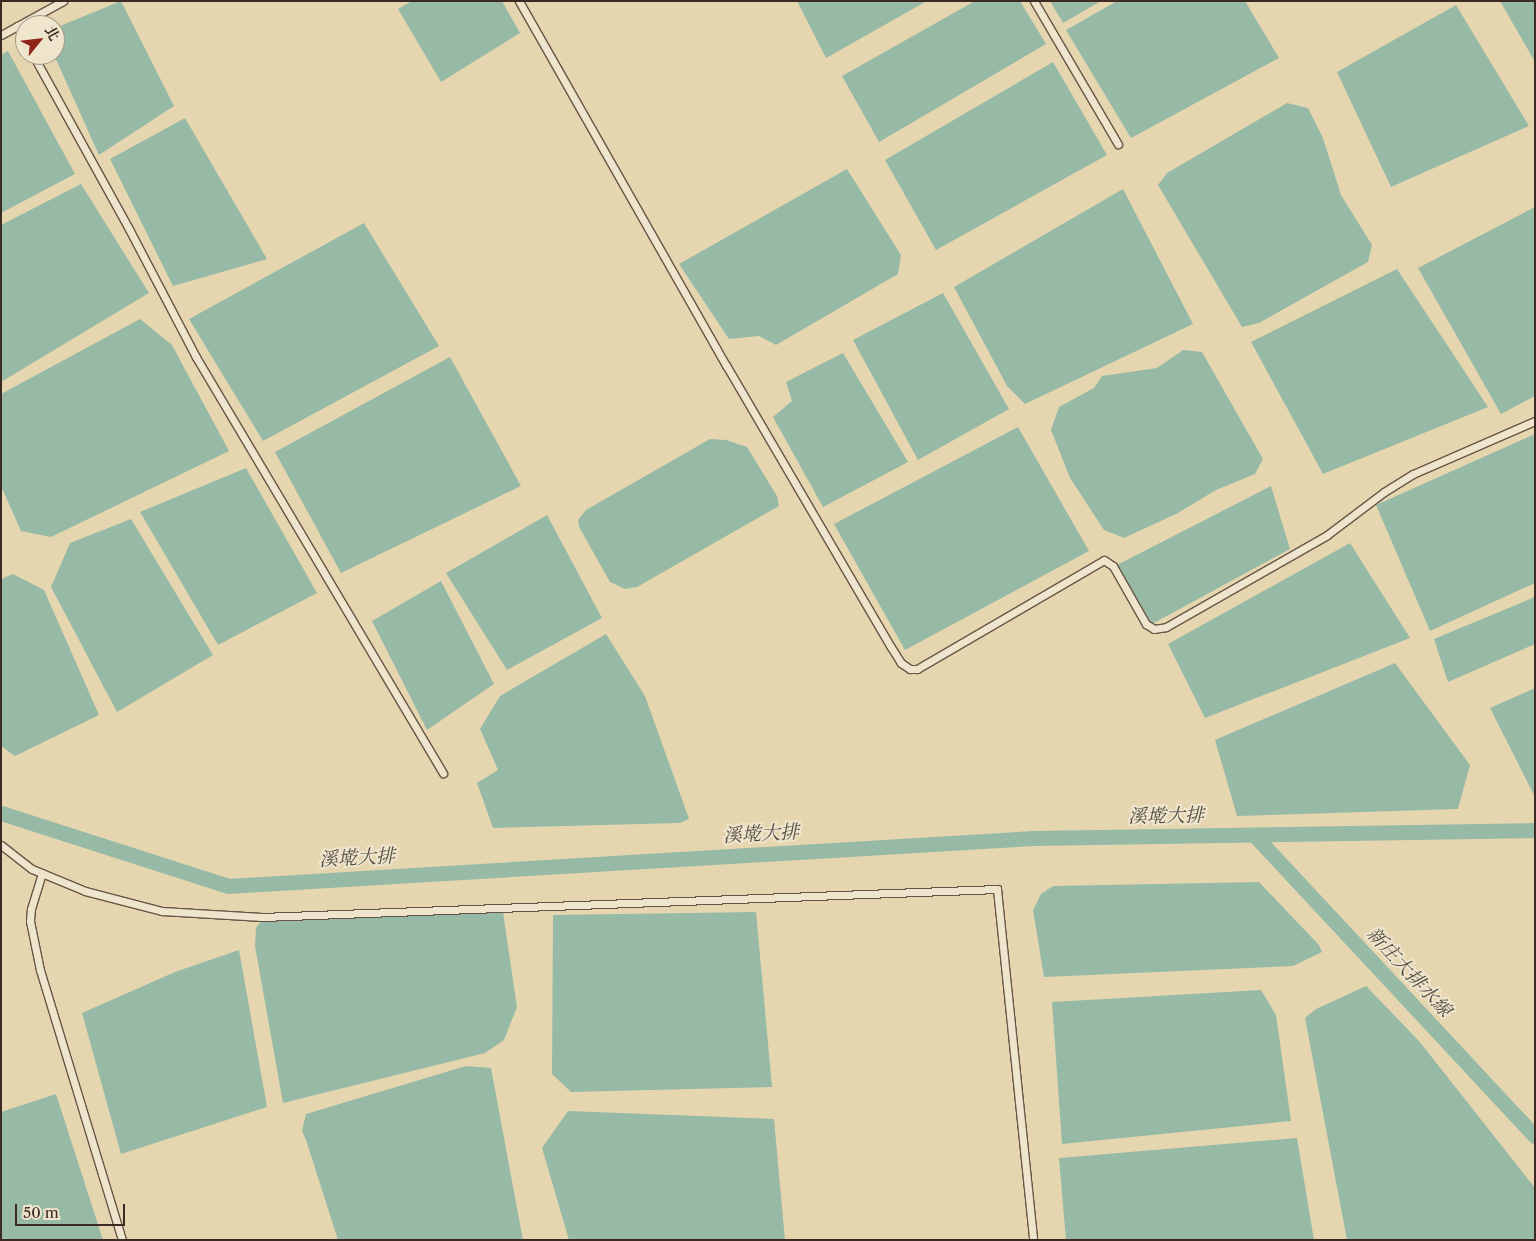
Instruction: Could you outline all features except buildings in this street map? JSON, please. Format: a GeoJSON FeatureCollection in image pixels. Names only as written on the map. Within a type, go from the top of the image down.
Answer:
{"type":"FeatureCollection","features":[{"type":"Feature","properties":{"kind":"lane"},"geometry":{"type":"LineString","coordinates":[[37,15],[63,1]]}},
{"type":"Feature","properties":{"kind":"lane"},"geometry":{"type":"LineString","coordinates":[[519,1],[726,365],[900,663],[910,669],[917,669],[1104,560],[1113,566],[1146,624],[1154,629],[1166,627],[1327,535],[1384,492],[1413,474],[1535,420]]}},
{"type":"Feature","properties":{"kind":"lane"},"geometry":{"type":"LineString","coordinates":[[1034,1],[1118,144]]}},
{"type":"Feature","properties":{"kind":"lane"},"geometry":{"type":"LineString","coordinates":[[1,35],[15,27]]}},
{"type":"Feature","properties":{"kind":"lane"},"geometry":{"type":"LineString","coordinates":[[39,65],[129,229],[196,357],[443,773]]}},
{"type":"Feature","properties":{"kind":"lane"},"geometry":{"type":"LineString","coordinates":[[1,844],[32,868],[85,891],[162,911],[262,917],[997,889],[1032,1240]]}},
{"type":"Feature","properties":{"kind":"lane"},"geometry":{"type":"LineString","coordinates":[[42,873],[31,909],[30,921],[40,970],[122,1240]]}},
{"type":"Feature","properties":{"kind":"shaded area"},"geometry":{"type":"Polygon","coordinates":[[[121,1],[174,106],[99,155],[58,65],[65,65],[65,24],[121,1]]]}},
{"type":"Feature","properties":{"kind":"shaded area"},"geometry":{"type":"Polygon","coordinates":[[[412,1],[502,1],[520,33],[441,82],[398,9],[412,1]]]}},
{"type":"Feature","properties":{"kind":"shaded area"},"geometry":{"type":"Polygon","coordinates":[[[797,1],[927,1],[826,58],[797,1]]]}},
{"type":"Feature","properties":{"kind":"shaded area"},"geometry":{"type":"Polygon","coordinates":[[[975,1],[1020,1],[1046,44],[879,142],[842,76],[975,1]]]}},
{"type":"Feature","properties":{"kind":"shaded area"},"geometry":{"type":"Polygon","coordinates":[[[1050,1],[1101,1],[1063,23],[1050,1]]]}},
{"type":"Feature","properties":{"kind":"shaded area"},"geometry":{"type":"Polygon","coordinates":[[[1117,1],[1245,1],[1279,58],[1131,138],[1066,30],[1117,1]]]}},
{"type":"Feature","properties":{"kind":"shaded area"},"geometry":{"type":"Polygon","coordinates":[[[1500,1],[1535,1],[1535,62],[1500,1]]]}},
{"type":"Feature","properties":{"kind":"shaded area"},"geometry":{"type":"Polygon","coordinates":[[[1456,5],[1529,126],[1391,187],[1337,72],[1456,5]]]}},
{"type":"Feature","properties":{"kind":"shaded area"},"geometry":{"type":"Polygon","coordinates":[[[8,51],[75,174],[1,213],[1,55],[8,51]]]}},
{"type":"Feature","properties":{"kind":"shaded area"},"geometry":{"type":"Polygon","coordinates":[[[1053,62],[1107,155],[936,250],[885,160],[1053,62]]]}},
{"type":"Feature","properties":{"kind":"shaded area"},"geometry":{"type":"Polygon","coordinates":[[[1287,103],[1308,108],[1323,138],[1341,195],[1372,245],[1368,262],[1259,323],[1242,327],[1158,185],[1167,173],[1287,103]]]}},
{"type":"Feature","properties":{"kind":"shaded area"},"geometry":{"type":"Polygon","coordinates":[[[185,118],[267,259],[173,286],[110,159],[185,118]]]}},
{"type":"Feature","properties":{"kind":"shaded area"},"geometry":{"type":"Polygon","coordinates":[[[847,169],[901,255],[898,274],[776,345],[759,336],[729,339],[679,264],[847,169]]]}},
{"type":"Feature","properties":{"kind":"shaded area"},"geometry":{"type":"Polygon","coordinates":[[[81,184],[149,293],[1,382],[1,225],[81,184]]]}},
{"type":"Feature","properties":{"kind":"shaded area"},"geometry":{"type":"Polygon","coordinates":[[[1123,189],[1193,324],[1025,404],[1007,386],[954,287],[1123,189]]]}},
{"type":"Feature","properties":{"kind":"shaded area"},"geometry":{"type":"Polygon","coordinates":[[[1535,207],[1535,396],[1501,414],[1418,268],[1535,207]]]}},
{"type":"Feature","properties":{"kind":"shaded area"},"geometry":{"type":"Polygon","coordinates":[[[364,223],[439,346],[263,441],[189,319],[364,223]]]}},
{"type":"Feature","properties":{"kind":"shaded area"},"geometry":{"type":"Polygon","coordinates":[[[1397,269],[1488,407],[1323,474],[1251,342],[1397,269]]]}},
{"type":"Feature","properties":{"kind":"shaded area"},"geometry":{"type":"Polygon","coordinates":[[[943,293],[1009,409],[918,460],[853,340],[943,293]]]}},
{"type":"Feature","properties":{"kind":"shaded area"},"geometry":{"type":"Polygon","coordinates":[[[140,319],[172,345],[229,451],[51,537],[21,531],[1,486],[1,394],[140,319]]]}},
{"type":"Feature","properties":{"kind":"shaded area"},"geometry":{"type":"Polygon","coordinates":[[[1183,350],[1202,352],[1263,459],[1255,474],[1216,490],[1178,513],[1124,538],[1104,530],[1070,478],[1051,430],[1059,407],[1094,388],[1102,376],[1157,368],[1183,350]]]}},
{"type":"Feature","properties":{"kind":"shaded area"},"geometry":{"type":"Polygon","coordinates":[[[843,353],[908,462],[823,507],[773,417],[792,401],[786,382],[843,353]]]}},
{"type":"Feature","properties":{"kind":"shaded area"},"geometry":{"type":"Polygon","coordinates":[[[450,357],[521,486],[341,573],[275,452],[450,357]]]}},
{"type":"Feature","properties":{"kind":"shaded area"},"geometry":{"type":"Polygon","coordinates":[[[1018,427],[1089,551],[905,650],[834,524],[1018,427]]]}},
{"type":"Feature","properties":{"kind":"shaded area"},"geometry":{"type":"Polygon","coordinates":[[[1535,434],[1535,583],[1430,631],[1376,505],[1535,434]]]}},
{"type":"Feature","properties":{"kind":"shaded area"},"geometry":{"type":"Polygon","coordinates":[[[710,439],[726,440],[747,447],[777,496],[779,506],[637,587],[625,589],[610,582],[579,527],[578,520],[586,510],[710,439]]]}},
{"type":"Feature","properties":{"kind":"shaded area"},"geometry":{"type":"Polygon","coordinates":[[[246,468],[317,593],[218,645],[140,512],[246,468]]]}},
{"type":"Feature","properties":{"kind":"shaded area"},"geometry":{"type":"Polygon","coordinates":[[[1271,486],[1290,549],[1152,624],[1117,565],[1271,486]]]}},
{"type":"Feature","properties":{"kind":"shaded area"},"geometry":{"type":"Polygon","coordinates":[[[547,515],[602,618],[507,670],[446,573],[547,515]]]}},
{"type":"Feature","properties":{"kind":"shaded area"},"geometry":{"type":"Polygon","coordinates":[[[131,519],[213,655],[117,712],[51,587],[70,543],[131,519]]]}},
{"type":"Feature","properties":{"kind":"shaded area"},"geometry":{"type":"Polygon","coordinates":[[[1350,543],[1410,638],[1205,718],[1168,644],[1350,543]]]}},
{"type":"Feature","properties":{"kind":"shaded area"},"geometry":{"type":"Polygon","coordinates":[[[13,574],[44,590],[99,715],[15,756],[1,746],[1,579],[13,574]]]}},
{"type":"Feature","properties":{"kind":"shaded area"},"geometry":{"type":"Polygon","coordinates":[[[441,581],[494,684],[427,730],[372,621],[441,581]]]}},
{"type":"Feature","properties":{"kind":"shaded area"},"geometry":{"type":"Polygon","coordinates":[[[1535,597],[1535,644],[1448,682],[1434,639],[1535,597]]]}},
{"type":"Feature","properties":{"kind":"shaded area"},"geometry":{"type":"Polygon","coordinates":[[[606,634],[645,696],[689,819],[680,823],[493,828],[477,783],[498,770],[480,729],[500,696],[606,634]]]}},
{"type":"Feature","properties":{"kind":"shaded area"},"geometry":{"type":"Polygon","coordinates":[[[1395,663],[1470,765],[1458,809],[1237,816],[1215,740],[1395,663]]]}},
{"type":"Feature","properties":{"kind":"shaded area"},"geometry":{"type":"Polygon","coordinates":[[[1535,688],[1535,797],[1490,708],[1535,688]]]}},
{"type":"Feature","properties":{"kind":"shaded area"},"geometry":{"type":"Polygon","coordinates":[[[1259,882],[1319,945],[1322,952],[1293,966],[1044,977],[1033,910],[1041,894],[1053,886],[1259,882]]]}},
{"type":"Feature","properties":{"kind":"shaded area"},"geometry":{"type":"Polygon","coordinates":[[[503,912],[517,1007],[504,1040],[485,1053],[283,1103],[255,946],[256,928],[266,915],[503,912]]]}},
{"type":"Feature","properties":{"kind":"shaded area"},"geometry":{"type":"Polygon","coordinates":[[[756,912],[772,1087],[571,1092],[552,1074],[553,915],[756,912]]]}},
{"type":"Feature","properties":{"kind":"shaded area"},"geometry":{"type":"Polygon","coordinates":[[[239,950],[267,1107],[121,1154],[82,1013],[175,972],[239,950]]]}},
{"type":"Feature","properties":{"kind":"shaded area"},"geometry":{"type":"Polygon","coordinates":[[[1366,986],[1419,1041],[1535,1188],[1535,1240],[1347,1240],[1305,1018],[1316,1009],[1366,986]]]}},
{"type":"Feature","properties":{"kind":"shaded area"},"geometry":{"type":"Polygon","coordinates":[[[1261,990],[1276,1015],[1291,1121],[1062,1144],[1052,1002],[1261,990]]]}},
{"type":"Feature","properties":{"kind":"shaded area"},"geometry":{"type":"Polygon","coordinates":[[[466,1066],[491,1068],[523,1240],[338,1240],[302,1131],[306,1114],[466,1066]]]}},
{"type":"Feature","properties":{"kind":"shaded area"},"geometry":{"type":"Polygon","coordinates":[[[56,1094],[103,1240],[1,1240],[1,1112],[56,1094]]]}},
{"type":"Feature","properties":{"kind":"shaded area"},"geometry":{"type":"Polygon","coordinates":[[[568,1111],[774,1119],[785,1240],[569,1240],[542,1148],[568,1111]]]}},
{"type":"Feature","properties":{"kind":"shaded area"},"geometry":{"type":"Polygon","coordinates":[[[1297,1138],[1314,1240],[1066,1240],[1059,1158],[1297,1138]]]}},
{"type":"Feature","properties":{"kind":"waterway","name":"溪墘大排"},"geometry":{"type":"LineString","coordinates":[[1,813],[228,886],[1033,838],[1535,830]]}},
{"type":"Feature","properties":{"kind":"waterway","name":"新庄大排水線"},"geometry":{"type":"LineString","coordinates":[[1254,835],[1535,1136]]}}]}
